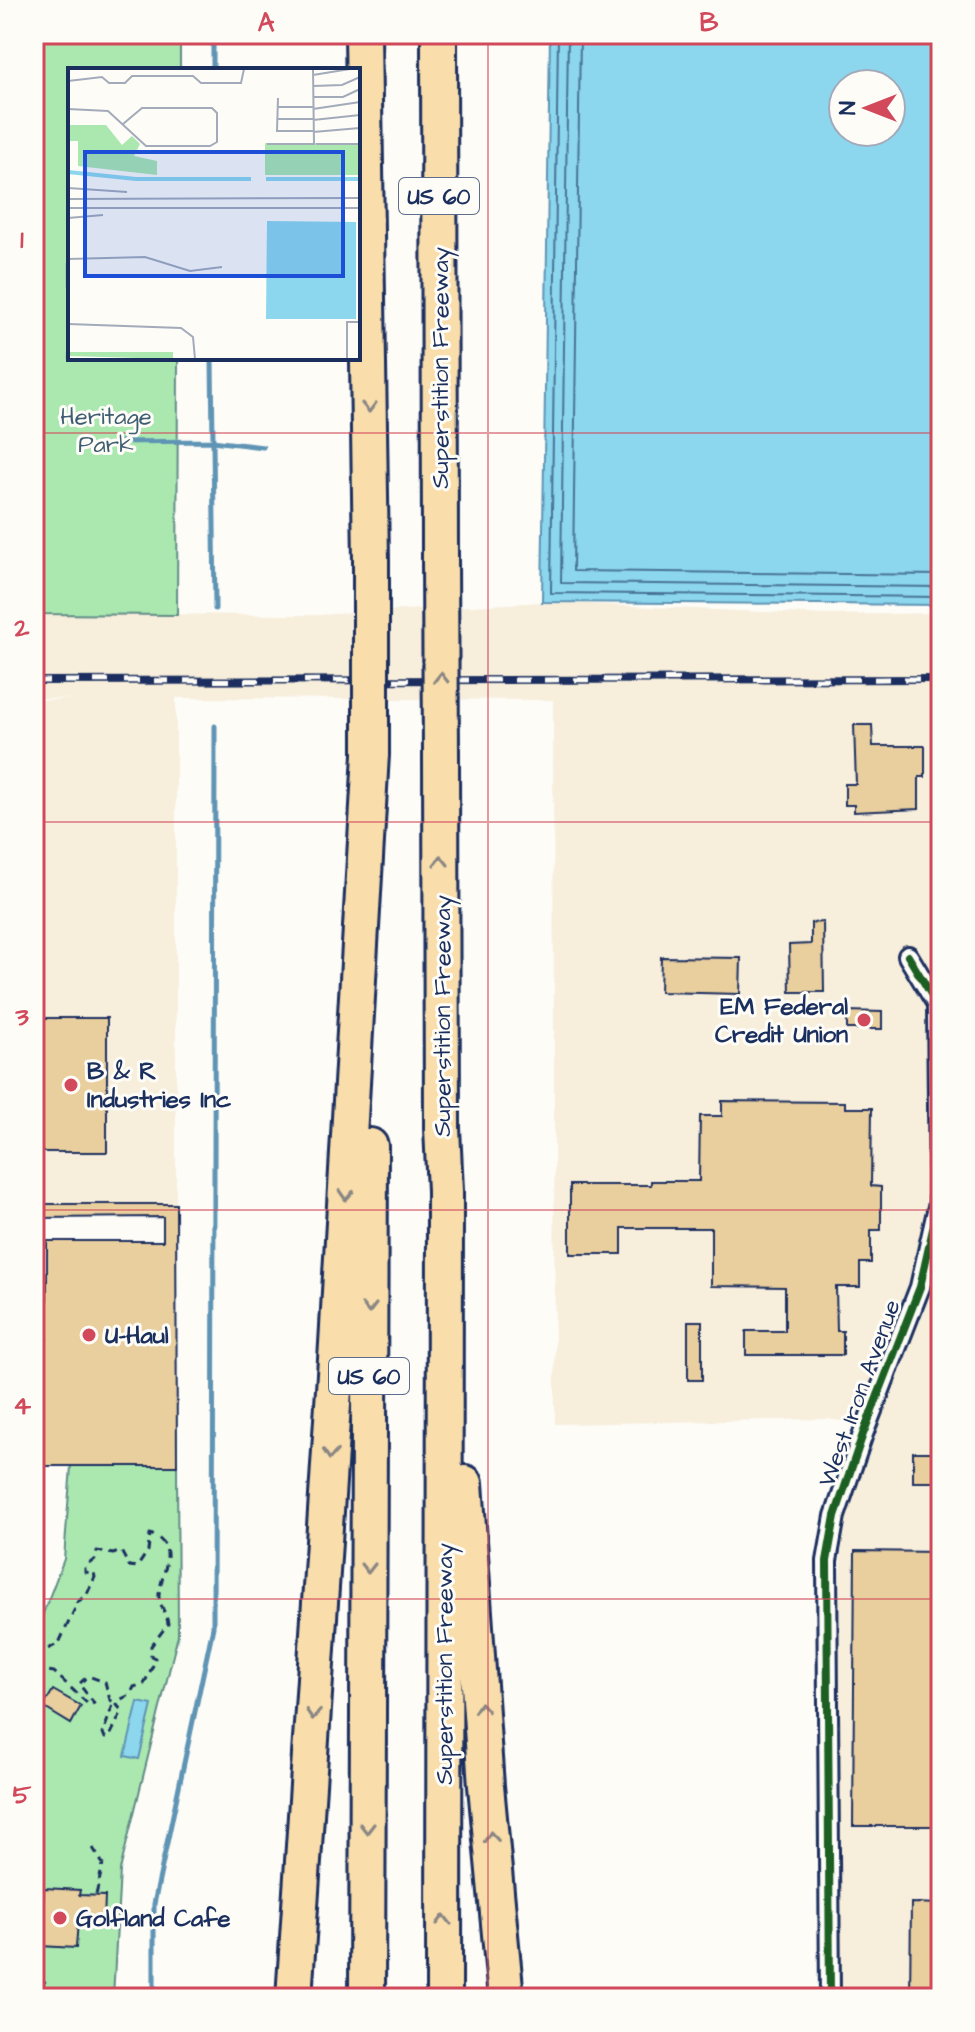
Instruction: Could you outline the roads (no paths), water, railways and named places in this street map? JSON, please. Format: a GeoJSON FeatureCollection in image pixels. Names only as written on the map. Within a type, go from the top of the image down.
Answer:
{"type":"FeatureCollection","features":[{"type":"Feature","properties":{"kind":"highway","name":"Superstition Freeway"},"geometry":{"type":"LineString","coordinates":[[439,34],[442,1128],[445,1191],[444,1998]]}},
{"type":"Feature","properties":{"kind":"highway"},"geometry":{"type":"LineString","coordinates":[[440,358],[456,34]]}},
{"type":"Feature","properties":{"kind":"highway","name":"US 60"},"geometry":{"type":"LineString","coordinates":[[362,39],[371,561],[367,1998]]}},
{"type":"Feature","properties":{"kind":"highway"},"geometry":{"type":"LineString","coordinates":[[294,1998],[338,1328],[371,754]]}},
{"type":"Feature","properties":{"kind":"highway"},"geometry":{"type":"LineString","coordinates":[[445,1191],[485,1770],[506,1998]]}},
{"type":"Feature","properties":{"kind":"street","name":"West Iron Avenue"},"geometry":{"type":"LineString","coordinates":[[830,1998],[827,1561],[835,1516],[920,1287],[939,1202],[937,1004],[908,956]]}},
{"type":"Feature","properties":{"kind":"water"},"geometry":{"type":"Polygon","coordinates":[[[550,34],[941,34],[941,605],[542,602],[550,34]]]}},
{"type":"Feature","properties":{"kind":"water"},"geometry":{"type":"Polygon","coordinates":[[[138,1702],[152,1705],[139,1759],[125,1756],[138,1702]]]}},
{"type":"Feature","properties":{"kind":"waterway"},"geometry":{"type":"LineString","coordinates":[[213,34],[213,68]]}},
{"type":"Feature","properties":{"kind":"waterway"},"geometry":{"type":"LineString","coordinates":[[212,360],[215,609]]}},
{"type":"Feature","properties":{"kind":"waterway"},"geometry":{"type":"LineString","coordinates":[[114,442],[212,441],[263,447]]}},
{"type":"Feature","properties":{"kind":"waterway"},"geometry":{"type":"LineString","coordinates":[[154,1998],[154,1904],[213,1627],[215,726]]}},
{"type":"Feature","properties":{"kind":"railway"},"geometry":{"type":"LineString","coordinates":[[34,681],[941,679]]}},
{"type":"Feature","properties":{"kind":"place","name":"EM Federal Credit Union"},"geometry":{"type":"Point","coordinates":[864,1020]}},
{"type":"Feature","properties":{"kind":"place","name":"B & R Industries Inc"},"geometry":{"type":"Point","coordinates":[71,1085]}},
{"type":"Feature","properties":{"kind":"place","name":"U-Haul"},"geometry":{"type":"Point","coordinates":[89,1335]}},
{"type":"Feature","properties":{"kind":"place","name":"Golfland Cafe"},"geometry":{"type":"Point","coordinates":[60,1918]}},
{"type":"Feature","properties":{"kind":"park label","name":"Heritage Park"},"geometry":{"type":"Point","coordinates":[106,430]}}]}
